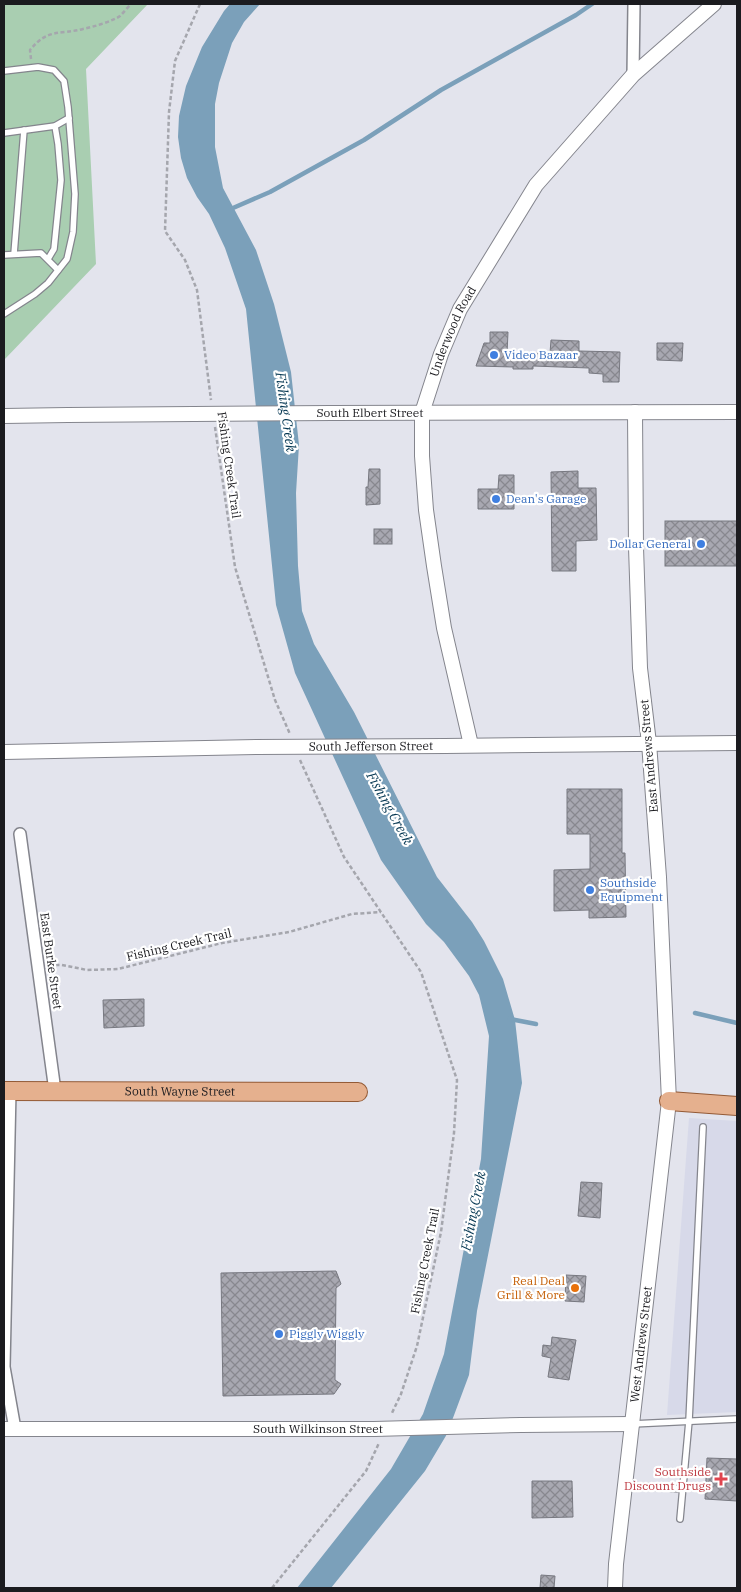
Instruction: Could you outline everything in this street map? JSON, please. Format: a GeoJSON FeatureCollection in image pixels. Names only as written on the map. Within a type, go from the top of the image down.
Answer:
{"type":"FeatureCollection","features":[{"type":"Feature","properties":{"kind":"main road","name":"South Wayne Street"},"geometry":{"type":"LineString","coordinates":[[7,1091],[358,1092]]}},
{"type":"Feature","properties":{"kind":"main road"},"geometry":{"type":"LineString","coordinates":[[669,1101],[737,1106]]}},
{"type":"Feature","properties":{"kind":"street"},"geometry":{"type":"LineString","coordinates":[[633,75],[634,4]]}},
{"type":"Feature","properties":{"kind":"street","name":"Underwood Road"},"geometry":{"type":"LineString","coordinates":[[472,745],[446,637],[426,510],[422,456],[422,413],[441,354],[460,310],[536,185],[633,75],[714,4]]}},
{"type":"Feature","properties":{"kind":"street","name":"East Andrews Street"},"geometry":{"type":"LineString","coordinates":[[635,412],[636,547],[640,668],[649,743],[659,877],[669,1101]]}},
{"type":"Feature","properties":{"kind":"street","name":"South Elbert Street"},"geometry":{"type":"LineString","coordinates":[[4,416],[737,412]]}},
{"type":"Feature","properties":{"kind":"street","name":"South Jefferson Street"},"geometry":{"type":"LineString","coordinates":[[4,752],[256,747],[737,743]]}},
{"type":"Feature","properties":{"kind":"street","name":"East Burke Street"},"geometry":{"type":"LineString","coordinates":[[20,834],[55,1091]]}},
{"type":"Feature","properties":{"kind":"street"},"geometry":{"type":"LineString","coordinates":[[7,1091],[4,1367],[9,1429]]}},
{"type":"Feature","properties":{"kind":"street","name":"West Andrews Street"},"geometry":{"type":"LineString","coordinates":[[614,1588],[669,1101]]}},
{"type":"Feature","properties":{"kind":"street","name":"South Wilkinson Street"},"geometry":{"type":"LineString","coordinates":[[9,1429],[378,1433],[521,1425],[632,1424]]}},
{"type":"Feature","properties":{"kind":"lane"},"geometry":{"type":"LineString","coordinates":[[4,71],[38,67],[54,70],[64,81],[75,194],[73,232],[67,259],[48,283],[35,294],[4,314]]}},
{"type":"Feature","properties":{"kind":"lane"},"geometry":{"type":"LineString","coordinates":[[4,133],[54,126],[69,118]]}},
{"type":"Feature","properties":{"kind":"lane"},"geometry":{"type":"LineString","coordinates":[[48,259],[54,249],[61,180],[58,144],[54,126]]}},
{"type":"Feature","properties":{"kind":"lane"},"geometry":{"type":"LineString","coordinates":[[14,254],[24,130]]}},
{"type":"Feature","properties":{"kind":"lane"},"geometry":{"type":"LineString","coordinates":[[4,255],[41,253],[58,270]]}},
{"type":"Feature","properties":{"kind":"lane"},"geometry":{"type":"LineString","coordinates":[[680,1519],[689,1421],[703,1127]]}},
{"type":"Feature","properties":{"kind":"lane"},"geometry":{"type":"LineString","coordinates":[[632,1424],[737,1419]]}},
{"type":"Feature","properties":{"kind":"lane"},"geometry":{"type":"LineString","coordinates":[[625,1485],[682,1489]]}},
{"type":"Feature","properties":{"kind":"path"},"geometry":{"type":"LineString","coordinates":[[31,68],[30,50],[38,40],[51,33],[83,29],[120,16],[131,4]]}},
{"type":"Feature","properties":{"kind":"path","name":"Fishing Creek Trail"},"geometry":{"type":"LineString","coordinates":[[200,4],[175,61],[169,112],[165,231],[185,260],[197,290],[212,408]]}},
{"type":"Feature","properties":{"kind":"path","name":"Fishing Creek Trail"},"geometry":{"type":"LineString","coordinates":[[215,427],[235,568],[275,700],[290,736]]}},
{"type":"Feature","properties":{"kind":"path","name":"Fishing Creek Trail"},"geometry":{"type":"LineString","coordinates":[[298,754],[344,857],[421,972],[457,1080],[454,1133],[441,1232],[417,1346],[401,1394],[389,1420]]}},
{"type":"Feature","properties":{"kind":"path","name":"Fishing Creek Trail"},"geometry":{"type":"LineString","coordinates":[[38,965],[62,965],[87,970],[118,969],[222,943],[289,932],[352,914],[381,912]]}},
{"type":"Feature","properties":{"kind":"path"},"geometry":{"type":"LineString","coordinates":[[272,1588],[366,1471],[378,1433]]}},
{"type":"Feature","properties":{"kind":"shaded area"},"geometry":{"type":"Polygon","coordinates":[[[689,1118],[737,1121],[737,1412],[667,1415],[689,1118]]]}},
{"type":"Feature","properties":{"kind":"green space"},"geometry":{"type":"Polygon","coordinates":[[[4,4],[148,4],[86,69],[96,264],[4,360],[4,4]]]}},
{"type":"Feature","properties":{"kind":"water","name":"Fishing Creek"},"geometry":{"type":"Polygon","coordinates":[[[230,4],[260,4],[244,22],[232,43],[219,83],[215,104],[215,147],[223,188],[256,250],[274,304],[291,372],[299,445],[296,493],[298,566],[302,611],[314,644],[354,712],[437,877],[472,922],[503,979],[515,1020],[522,1083],[477,1311],[469,1375],[447,1434],[425,1471],[331,1588],[297,1588],[391,1469],[423,1414],[444,1354],[481,1159],[489,1036],[479,995],[469,976],[444,942],[426,924],[381,860],[295,673],[276,605],[246,309],[225,248],[209,214],[187,178],[181,158],[178,137],[179,116],[186,86],[202,47],[230,4]]]}},
{"type":"Feature","properties":{"kind":"building"},"geometry":{"type":"Polygon","coordinates":[[[490,332],[508,332],[507,354],[550,353],[551,340],[579,341],[579,351],[620,352],[619,382],[603,382],[603,374],[589,373],[589,368],[533,366],[533,369],[513,369],[513,367],[476,366],[484,343],[490,343],[490,332]]]}},
{"type":"Feature","properties":{"kind":"building"},"geometry":{"type":"Polygon","coordinates":[[[657,343],[683,343],[682,361],[657,360],[657,343]]]}},
{"type":"Feature","properties":{"kind":"building"},"geometry":{"type":"Polygon","coordinates":[[[369,469],[380,469],[380,504],[366,505],[369,469]]]}},
{"type":"Feature","properties":{"kind":"building"},"geometry":{"type":"Polygon","coordinates":[[[578,471],[578,488],[596,488],[597,540],[576,541],[576,571],[552,571],[551,472],[578,471]]]}},
{"type":"Feature","properties":{"kind":"building","name":"Dean's Garage"},"geometry":{"type":"Polygon","coordinates":[[[499,475],[514,475],[514,509],[478,509],[478,489],[498,489],[499,475]]]}},
{"type":"Feature","properties":{"kind":"building","name":"Dollar General"},"geometry":{"type":"Polygon","coordinates":[[[665,521],[737,521],[737,566],[665,566],[665,521]]]}},
{"type":"Feature","properties":{"kind":"building"},"geometry":{"type":"Polygon","coordinates":[[[374,529],[392,529],[392,544],[374,544],[374,529]]]}},
{"type":"Feature","properties":{"kind":"building"},"geometry":{"type":"Polygon","coordinates":[[[567,789],[622,789],[622,853],[625,853],[626,917],[589,918],[589,910],[554,911],[554,870],[590,869],[590,834],[567,834],[567,789]]]}},
{"type":"Feature","properties":{"kind":"building"},"geometry":{"type":"Polygon","coordinates":[[[144,999],[144,1026],[104,1028],[103,1000],[144,999]]]}},
{"type":"Feature","properties":{"kind":"building"},"geometry":{"type":"Polygon","coordinates":[[[581,1182],[602,1183],[600,1218],[578,1216],[581,1182]]]}},
{"type":"Feature","properties":{"kind":"building","name":"Piggly Wiggly"},"geometry":{"type":"Polygon","coordinates":[[[336,1271],[341,1284],[336,1288],[335,1380],[341,1384],[334,1394],[223,1396],[221,1273],[336,1271]]]}},
{"type":"Feature","properties":{"kind":"building","name":"Real Deal Grill & More"},"geometry":{"type":"Polygon","coordinates":[[[566,1275],[586,1276],[584,1302],[565,1301],[566,1275]]]}},
{"type":"Feature","properties":{"kind":"building"},"geometry":{"type":"Polygon","coordinates":[[[552,1337],[576,1340],[569,1380],[548,1377],[551,1358],[542,1356],[543,1345],[551,1346],[552,1337]]]}},
{"type":"Feature","properties":{"kind":"building","name":"Southside Discount Drugs"},"geometry":{"type":"Polygon","coordinates":[[[707,1458],[737,1459],[737,1501],[705,1499],[707,1458]]]}},
{"type":"Feature","properties":{"kind":"building"},"geometry":{"type":"Polygon","coordinates":[[[532,1481],[572,1481],[573,1517],[532,1518],[532,1481]]]}},
{"type":"Feature","properties":{"kind":"building"},"geometry":{"type":"Polygon","coordinates":[[[541,1575],[555,1576],[554,1588],[540,1588],[541,1575]]]}},
{"type":"Feature","properties":{"kind":"waterway"},"geometry":{"type":"LineString","coordinates":[[233,208],[270,192],[364,140],[441,90],[576,15],[592,4]]}},
{"type":"Feature","properties":{"kind":"waterway"},"geometry":{"type":"LineString","coordinates":[[695,1013],[737,1023]]}},
{"type":"Feature","properties":{"kind":"waterway"},"geometry":{"type":"LineString","coordinates":[[510,1019],[536,1024]]}},
{"type":"Feature","properties":{"kind":"place","name":"Video Bazaar"},"geometry":{"type":"Point","coordinates":[494,355]}},
{"type":"Feature","properties":{"kind":"place","name":"Dean's Garage"},"geometry":{"type":"Point","coordinates":[496,499]}},
{"type":"Feature","properties":{"kind":"place","name":"Dollar General"},"geometry":{"type":"Point","coordinates":[701,544]}},
{"type":"Feature","properties":{"kind":"place","name":"Southside Equipment"},"geometry":{"type":"Point","coordinates":[590,890]}},
{"type":"Feature","properties":{"kind":"place","name":"Real Deal Grill & More"},"geometry":{"type":"Point","coordinates":[575,1288]}},
{"type":"Feature","properties":{"kind":"place","name":"Piggly Wiggly"},"geometry":{"type":"Point","coordinates":[279,1334]}},
{"type":"Feature","properties":{"kind":"place","name":"Southside Discount Drugs"},"geometry":{"type":"Point","coordinates":[721,1479]}}]}
